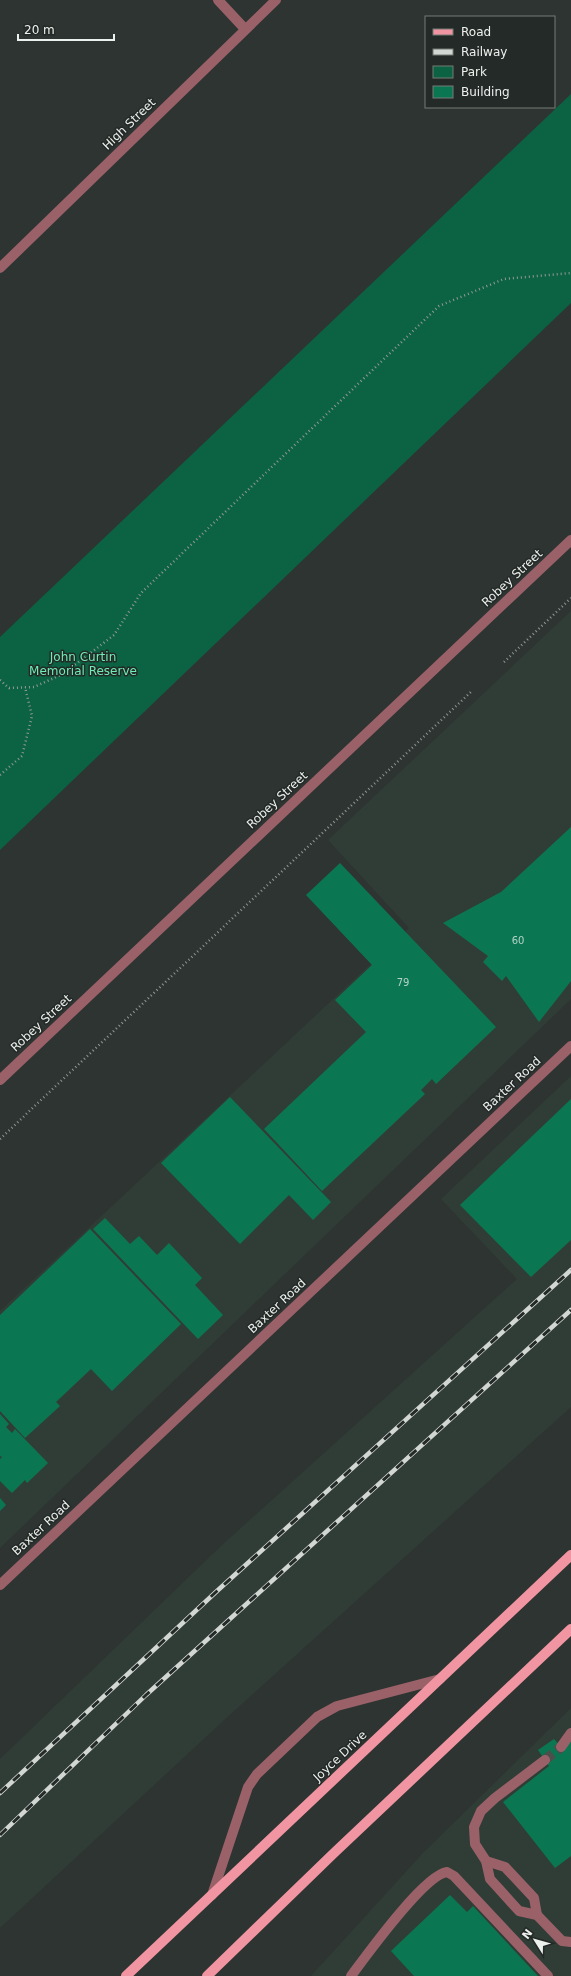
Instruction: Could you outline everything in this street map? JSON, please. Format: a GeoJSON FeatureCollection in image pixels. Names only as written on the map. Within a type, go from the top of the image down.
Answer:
{"type":"FeatureCollection","features":[{"type":"Feature","properties":{"kind":"main road","name":"Joyce Drive"},"geometry":{"type":"LineString","coordinates":[[126,1976],[571,1555]]}},
{"type":"Feature","properties":{"kind":"main road"},"geometry":{"type":"LineString","coordinates":[[207,1976],[334,1853],[571,1629]]}},
{"type":"Feature","properties":{"kind":"street"},"geometry":{"type":"LineString","coordinates":[[218,0],[245,29]]}},
{"type":"Feature","properties":{"kind":"street","name":"High Street"},"geometry":{"type":"LineString","coordinates":[[0,268],[276,0]]}},
{"type":"Feature","properties":{"kind":"street","name":"Robey Street"},"geometry":{"type":"LineString","coordinates":[[0,1080],[571,540]]}},
{"type":"Feature","properties":{"kind":"street","name":"Baxter Road"},"geometry":{"type":"LineString","coordinates":[[0,1585],[571,1046]]}},
{"type":"Feature","properties":{"kind":"street"},"geometry":{"type":"LineString","coordinates":[[212,1895],[248,1787],[257,1774],[295,1737],[317,1717],[337,1706],[440,1679]]}},
{"type":"Feature","properties":{"kind":"street"},"geometry":{"type":"LineString","coordinates":[[561,1747],[571,1733]]}},
{"type":"Feature","properties":{"kind":"street"},"geometry":{"type":"LineString","coordinates":[[545,1760],[495,1798],[481,1811],[474,1827],[475,1844],[486,1861],[490,1879],[519,1910],[537,1915],[562,1941],[571,1942]]}},
{"type":"Feature","properties":{"kind":"street"},"geometry":{"type":"LineString","coordinates":[[486,1861],[505,1867],[534,1898],[537,1915]]}},
{"type":"Feature","properties":{"kind":"street"},"geometry":{"type":"LineString","coordinates":[[350,1976],[403,1908],[438,1875],[446,1872],[454,1876],[548,1976]]}},
{"type":"Feature","properties":{"kind":"path"},"geometry":{"type":"LineString","coordinates":[[0,680],[9,688],[34,687],[63,674],[114,634],[141,593],[439,306],[504,279],[571,273]]}},
{"type":"Feature","properties":{"kind":"path"},"geometry":{"type":"LineString","coordinates":[[504,662],[571,598]]}},
{"type":"Feature","properties":{"kind":"path"},"geometry":{"type":"LineString","coordinates":[[0,775],[22,756],[32,716],[25,687]]}},
{"type":"Feature","properties":{"kind":"path"},"geometry":{"type":"LineString","coordinates":[[0,1139],[472,691]]}},
{"type":"Feature","properties":{"kind":"shaded area"},"geometry":{"type":"Polygon","coordinates":[[[571,611],[571,999],[0,1548],[0,1311],[409,928],[328,840],[571,611]]]}},
{"type":"Feature","properties":{"kind":"shaded area"},"geometry":{"type":"Polygon","coordinates":[[[571,1076],[571,1407],[222,1722],[0,1928],[0,1759],[222,1545],[517,1279],[441,1199],[571,1076]]]}},
{"type":"Feature","properties":{"kind":"shaded area"},"geometry":{"type":"Polygon","coordinates":[[[571,1708],[571,1976],[311,1976],[423,1853],[571,1708]]]}},
{"type":"Feature","properties":{"kind":"green space","name":"John Curtin Memorial Reserve"},"geometry":{"type":"Polygon","coordinates":[[[571,94],[571,303],[0,850],[0,637],[571,94]]]}},
{"type":"Feature","properties":{"kind":"building"},"geometry":{"type":"Polygon","coordinates":[[[571,827],[571,981],[539,1022],[506,976],[502,981],[483,962],[488,956],[443,923],[501,892],[571,827]]]}},
{"type":"Feature","properties":{"kind":"building"},"geometry":{"type":"Polygon","coordinates":[[[340,863],[496,1027],[436,1084],[432,1079],[421,1090],[425,1094],[322,1191],[264,1129],[366,1032],[335,1000],[372,965],[306,895],[340,863]]]}},
{"type":"Feature","properties":{"kind":"building"},"geometry":{"type":"Polygon","coordinates":[[[230,1097],[331,1202],[313,1220],[289,1195],[240,1244],[161,1163],[230,1097]]]}},
{"type":"Feature","properties":{"kind":"building"},"geometry":{"type":"Polygon","coordinates":[[[571,1099],[571,1240],[531,1277],[460,1205],[571,1099]]]}},
{"type":"Feature","properties":{"kind":"building"},"geometry":{"type":"Polygon","coordinates":[[[105,1218],[130,1244],[139,1236],[157,1255],[169,1243],[202,1278],[195,1285],[223,1315],[198,1339],[93,1229],[105,1218]]]}},
{"type":"Feature","properties":{"kind":"building"},"geometry":{"type":"Polygon","coordinates":[[[90,1229],[181,1324],[112,1391],[91,1369],[56,1402],[60,1406],[25,1438],[0,1411],[0,1315],[90,1229]]]}},
{"type":"Feature","properties":{"kind":"building"},"geometry":{"type":"Polygon","coordinates":[[[0,1414],[9,1424],[6,1427],[12,1433],[15,1429],[48,1463],[27,1483],[25,1480],[12,1493],[0,1481],[0,1459],[2,1457],[0,1456],[0,1414]]]}},
{"type":"Feature","properties":{"kind":"building"},"geometry":{"type":"Polygon","coordinates":[[[0,1498],[6,1505],[0,1511],[0,1498]]]}},
{"type":"Feature","properties":{"kind":"building"},"geometry":{"type":"Polygon","coordinates":[[[554,1739],[562,1748],[571,1741],[571,1856],[555,1868],[503,1802],[549,1766],[538,1750],[554,1739]]]}},
{"type":"Feature","properties":{"kind":"building"},"geometry":{"type":"Polygon","coordinates":[[[450,1895],[467,1912],[473,1906],[538,1976],[414,1976],[391,1951],[450,1895]]]}},
{"type":"Feature","properties":{"kind":"tunnel"},"geometry":{"type":"LineString","coordinates":[[545,1760],[561,1747]]}},
{"type":"Feature","properties":{"kind":"railway"},"geometry":{"type":"LineString","coordinates":[[0,1793],[217,1591],[571,1270]]}},
{"type":"Feature","properties":{"kind":"railway"},"geometry":{"type":"LineString","coordinates":[[0,1835],[146,1695],[571,1310]]}}]}
